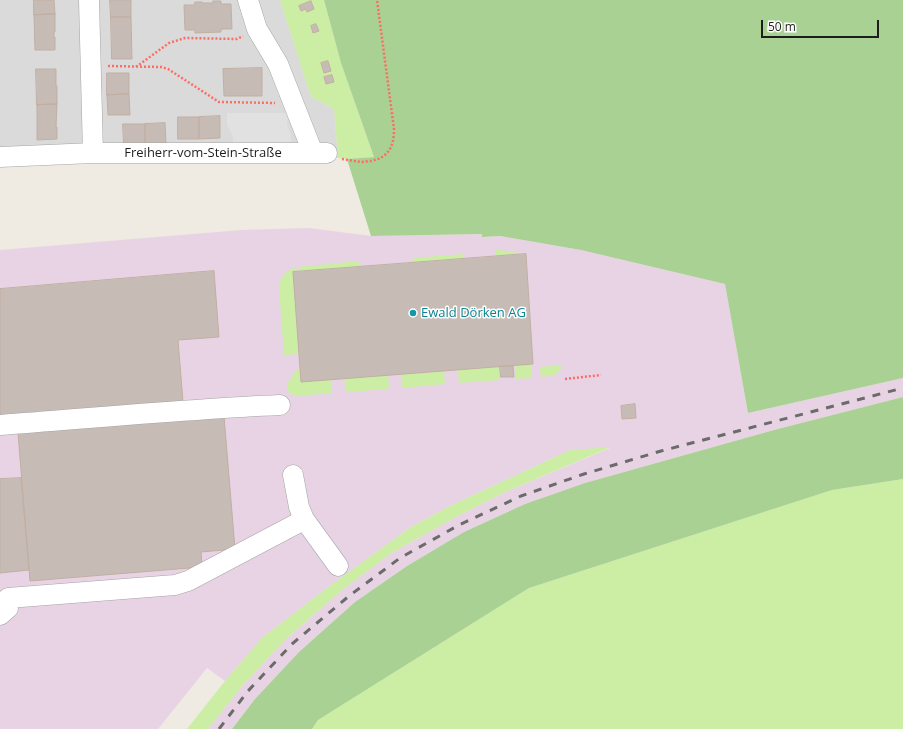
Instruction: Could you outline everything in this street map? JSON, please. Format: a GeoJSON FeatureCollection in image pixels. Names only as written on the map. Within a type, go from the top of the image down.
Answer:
{"type":"FeatureCollection","features":[{"type":"Feature","properties":{"kind":"street"},"geometry":{"type":"LineString","coordinates":[[89,0],[92,153]]}},
{"type":"Feature","properties":{"kind":"street"},"geometry":{"type":"LineString","coordinates":[[248,0],[257,29],[278,64],[293,103],[320,153]]}},
{"type":"Feature","properties":{"kind":"street","name":"Freiherr-vom-Stein-Straße"},"geometry":{"type":"LineString","coordinates":[[0,158],[92,153],[320,153]]}},
{"type":"Feature","properties":{"kind":"street"},"geometry":{"type":"LineString","coordinates":[[0,425],[107,416],[280,405]]}},
{"type":"Feature","properties":{"kind":"street"},"geometry":{"type":"LineString","coordinates":[[293,475],[299,507],[304,519],[338,566]]}},
{"type":"Feature","properties":{"kind":"street"},"geometry":{"type":"LineString","coordinates":[[3,604],[188,582],[304,519]]}},
{"type":"Feature","properties":{"kind":"path"},"geometry":{"type":"LineString","coordinates":[[320,153],[362,162],[378,159],[384,156],[394,140],[394,129],[377,0]]}},
{"type":"Feature","properties":{"kind":"path"},"geometry":{"type":"LineString","coordinates":[[136,67],[169,43],[185,38],[237,39],[257,29]]}},
{"type":"Feature","properties":{"kind":"path"},"geometry":{"type":"LineString","coordinates":[[91,66],[161,67],[168,69],[219,102],[293,103]]}},
{"type":"Feature","properties":{"kind":"path"},"geometry":{"type":"LineString","coordinates":[[564,379],[601,375]]}},
{"type":"Feature","properties":{"kind":"shaded area"},"geometry":{"type":"Polygon","coordinates":[[[0,0],[280,0],[309,91],[312,97],[334,109],[338,158],[327,153],[0,157],[0,0]]]}},
{"type":"Feature","properties":{"kind":"shaded area"},"geometry":{"type":"Polygon","coordinates":[[[227,113],[288,113],[287,124],[291,135],[291,147],[233,148],[233,136],[227,125],[227,113]]]}},
{"type":"Feature","properties":{"kind":"shaded area"},"geometry":{"type":"Polygon","coordinates":[[[309,228],[371,236],[482,234],[482,237],[500,236],[581,250],[725,284],[748,413],[903,378],[903,397],[774,430],[585,483],[525,504],[464,532],[407,566],[355,602],[299,652],[255,699],[232,729],[208,729],[242,686],[286,639],[342,590],[393,552],[505,492],[610,448],[570,450],[450,506],[411,527],[263,637],[225,681],[207,668],[158,729],[0,729],[0,250],[242,230],[309,228]]]}},
{"type":"Feature","properties":{"kind":"green space"},"geometry":{"type":"Polygon","coordinates":[[[280,0],[324,0],[341,63],[374,157],[347,159],[338,158],[334,109],[312,97],[309,91],[280,0]]]}},
{"type":"Feature","properties":{"kind":"green space"},"geometry":{"type":"Polygon","coordinates":[[[324,0],[903,0],[903,378],[748,413],[725,284],[581,250],[500,236],[482,237],[482,234],[371,236],[347,159],[374,157],[341,63],[324,0]]]}},
{"type":"Feature","properties":{"kind":"green space"},"geometry":{"type":"Polygon","coordinates":[[[495,250],[508,251],[521,254],[495,256],[495,250]]]}},
{"type":"Feature","properties":{"kind":"green space"},"geometry":{"type":"Polygon","coordinates":[[[464,254],[464,259],[413,263],[413,258],[464,254]]]}},
{"type":"Feature","properties":{"kind":"green space"},"geometry":{"type":"Polygon","coordinates":[[[359,261],[360,267],[299,272],[298,267],[359,261]]]}},
{"type":"Feature","properties":{"kind":"green space"},"geometry":{"type":"Polygon","coordinates":[[[295,267],[295,272],[293,273],[299,354],[284,355],[279,288],[284,275],[295,267]]]}},
{"type":"Feature","properties":{"kind":"green space"},"geometry":{"type":"Polygon","coordinates":[[[531,364],[531,378],[516,379],[515,365],[531,364]]]}},
{"type":"Feature","properties":{"kind":"green space"},"geometry":{"type":"Polygon","coordinates":[[[561,365],[561,369],[555,375],[541,377],[540,367],[561,365]]]}},
{"type":"Feature","properties":{"kind":"green space"},"geometry":{"type":"Polygon","coordinates":[[[500,366],[500,380],[459,383],[458,370],[500,366]]]}},
{"type":"Feature","properties":{"kind":"green space"},"geometry":{"type":"Polygon","coordinates":[[[297,369],[331,379],[331,393],[297,396],[291,394],[287,388],[289,380],[297,369]]]}},
{"type":"Feature","properties":{"kind":"green space"},"geometry":{"type":"Polygon","coordinates":[[[444,371],[445,384],[402,387],[402,374],[444,371]]]}},
{"type":"Feature","properties":{"kind":"green space"},"geometry":{"type":"Polygon","coordinates":[[[388,375],[388,389],[346,391],[344,378],[388,375]]]}},
{"type":"Feature","properties":{"kind":"green space"},"geometry":{"type":"Polygon","coordinates":[[[903,397],[903,479],[832,490],[529,588],[318,720],[312,729],[232,729],[255,699],[299,652],[355,602],[407,566],[464,532],[525,504],[585,483],[774,430],[903,397]]]}},
{"type":"Feature","properties":{"kind":"green space"},"geometry":{"type":"Polygon","coordinates":[[[611,447],[505,492],[393,552],[342,590],[286,639],[242,686],[208,729],[187,729],[225,681],[263,637],[411,527],[450,506],[570,450],[611,447]]]}},
{"type":"Feature","properties":{"kind":"green space"},"geometry":{"type":"Polygon","coordinates":[[[903,479],[903,729],[312,729],[318,720],[529,588],[832,490],[903,479]]]}},
{"type":"Feature","properties":{"kind":"building"},"geometry":{"type":"Polygon","coordinates":[[[34,0],[54,0],[55,14],[34,15],[34,0]]]}},
{"type":"Feature","properties":{"kind":"building"},"geometry":{"type":"Polygon","coordinates":[[[110,0],[131,0],[131,17],[111,17],[110,0]]]}},
{"type":"Feature","properties":{"kind":"building"},"geometry":{"type":"Polygon","coordinates":[[[213,1],[221,1],[221,4],[231,4],[232,29],[221,29],[221,32],[195,33],[195,30],[185,30],[184,5],[194,5],[195,2],[213,3],[213,1]]]}},
{"type":"Feature","properties":{"kind":"building"},"geometry":{"type":"Polygon","coordinates":[[[311,1],[314,9],[307,12],[306,9],[301,11],[299,6],[311,1]]]}},
{"type":"Feature","properties":{"kind":"building"},"geometry":{"type":"Polygon","coordinates":[[[55,14],[55,50],[35,50],[34,15],[55,14]]]}},
{"type":"Feature","properties":{"kind":"building"},"geometry":{"type":"Polygon","coordinates":[[[111,17],[131,17],[132,59],[112,59],[111,17]]]}},
{"type":"Feature","properties":{"kind":"building"},"geometry":{"type":"Polygon","coordinates":[[[316,24],[319,31],[313,33],[311,26],[316,24]]]}},
{"type":"Feature","properties":{"kind":"building"},"geometry":{"type":"Polygon","coordinates":[[[328,61],[331,71],[324,73],[321,63],[328,61]]]}},
{"type":"Feature","properties":{"kind":"building"},"geometry":{"type":"Polygon","coordinates":[[[262,68],[262,96],[224,96],[223,69],[262,68]]]}},
{"type":"Feature","properties":{"kind":"building"},"geometry":{"type":"Polygon","coordinates":[[[36,69],[56,69],[57,104],[37,105],[36,69]]]}},
{"type":"Feature","properties":{"kind":"building"},"geometry":{"type":"Polygon","coordinates":[[[107,73],[129,73],[129,94],[107,95],[107,73]]]}},
{"type":"Feature","properties":{"kind":"building"},"geometry":{"type":"Polygon","coordinates":[[[332,75],[334,82],[326,84],[324,77],[332,75]]]}},
{"type":"Feature","properties":{"kind":"building"},"geometry":{"type":"Polygon","coordinates":[[[129,94],[130,115],[108,115],[107,95],[129,94]]]}},
{"type":"Feature","properties":{"kind":"building"},"geometry":{"type":"Polygon","coordinates":[[[57,104],[57,139],[37,140],[37,105],[57,104]]]}},
{"type":"Feature","properties":{"kind":"building"},"geometry":{"type":"Polygon","coordinates":[[[220,116],[220,138],[199,139],[199,117],[220,116]]]}},
{"type":"Feature","properties":{"kind":"building"},"geometry":{"type":"Polygon","coordinates":[[[178,117],[199,117],[199,139],[178,139],[178,117]]]}},
{"type":"Feature","properties":{"kind":"building"},"geometry":{"type":"Polygon","coordinates":[[[165,123],[166,144],[145,145],[145,124],[165,123]]]}},
{"type":"Feature","properties":{"kind":"building"},"geometry":{"type":"Polygon","coordinates":[[[123,124],[145,124],[145,145],[124,145],[123,124]]]}},
{"type":"Feature","properties":{"kind":"building","name":"Ewald Dörken AG"},"geometry":{"type":"Polygon","coordinates":[[[526,254],[533,364],[301,382],[293,272],[526,254]]]}},
{"type":"Feature","properties":{"kind":"building"},"geometry":{"type":"Polygon","coordinates":[[[214,271],[219,337],[178,340],[183,402],[0,417],[0,289],[214,271]]]}},
{"type":"Feature","properties":{"kind":"building"},"geometry":{"type":"Polygon","coordinates":[[[500,366],[513,366],[514,377],[501,377],[500,366]]]}},
{"type":"Feature","properties":{"kind":"building"},"geometry":{"type":"Polygon","coordinates":[[[635,404],[636,418],[622,419],[621,406],[635,404]]]}},
{"type":"Feature","properties":{"kind":"building"},"geometry":{"type":"Polygon","coordinates":[[[224,416],[235,549],[201,552],[202,567],[30,581],[18,433],[224,416]]]}},
{"type":"Feature","properties":{"kind":"building"},"geometry":{"type":"Polygon","coordinates":[[[21,478],[29,570],[0,573],[0,479],[21,478]]]}},
{"type":"Feature","properties":{"kind":"railway"},"geometry":{"type":"LineString","coordinates":[[219,729],[248,691],[292,644],[349,596],[400,558],[459,525],[521,496],[584,474],[661,451],[903,388]]}},
{"type":"Feature","properties":{"kind":"place","name":"Ewald Dörken AG"},"geometry":{"type":"Point","coordinates":[413,313]}}]}
